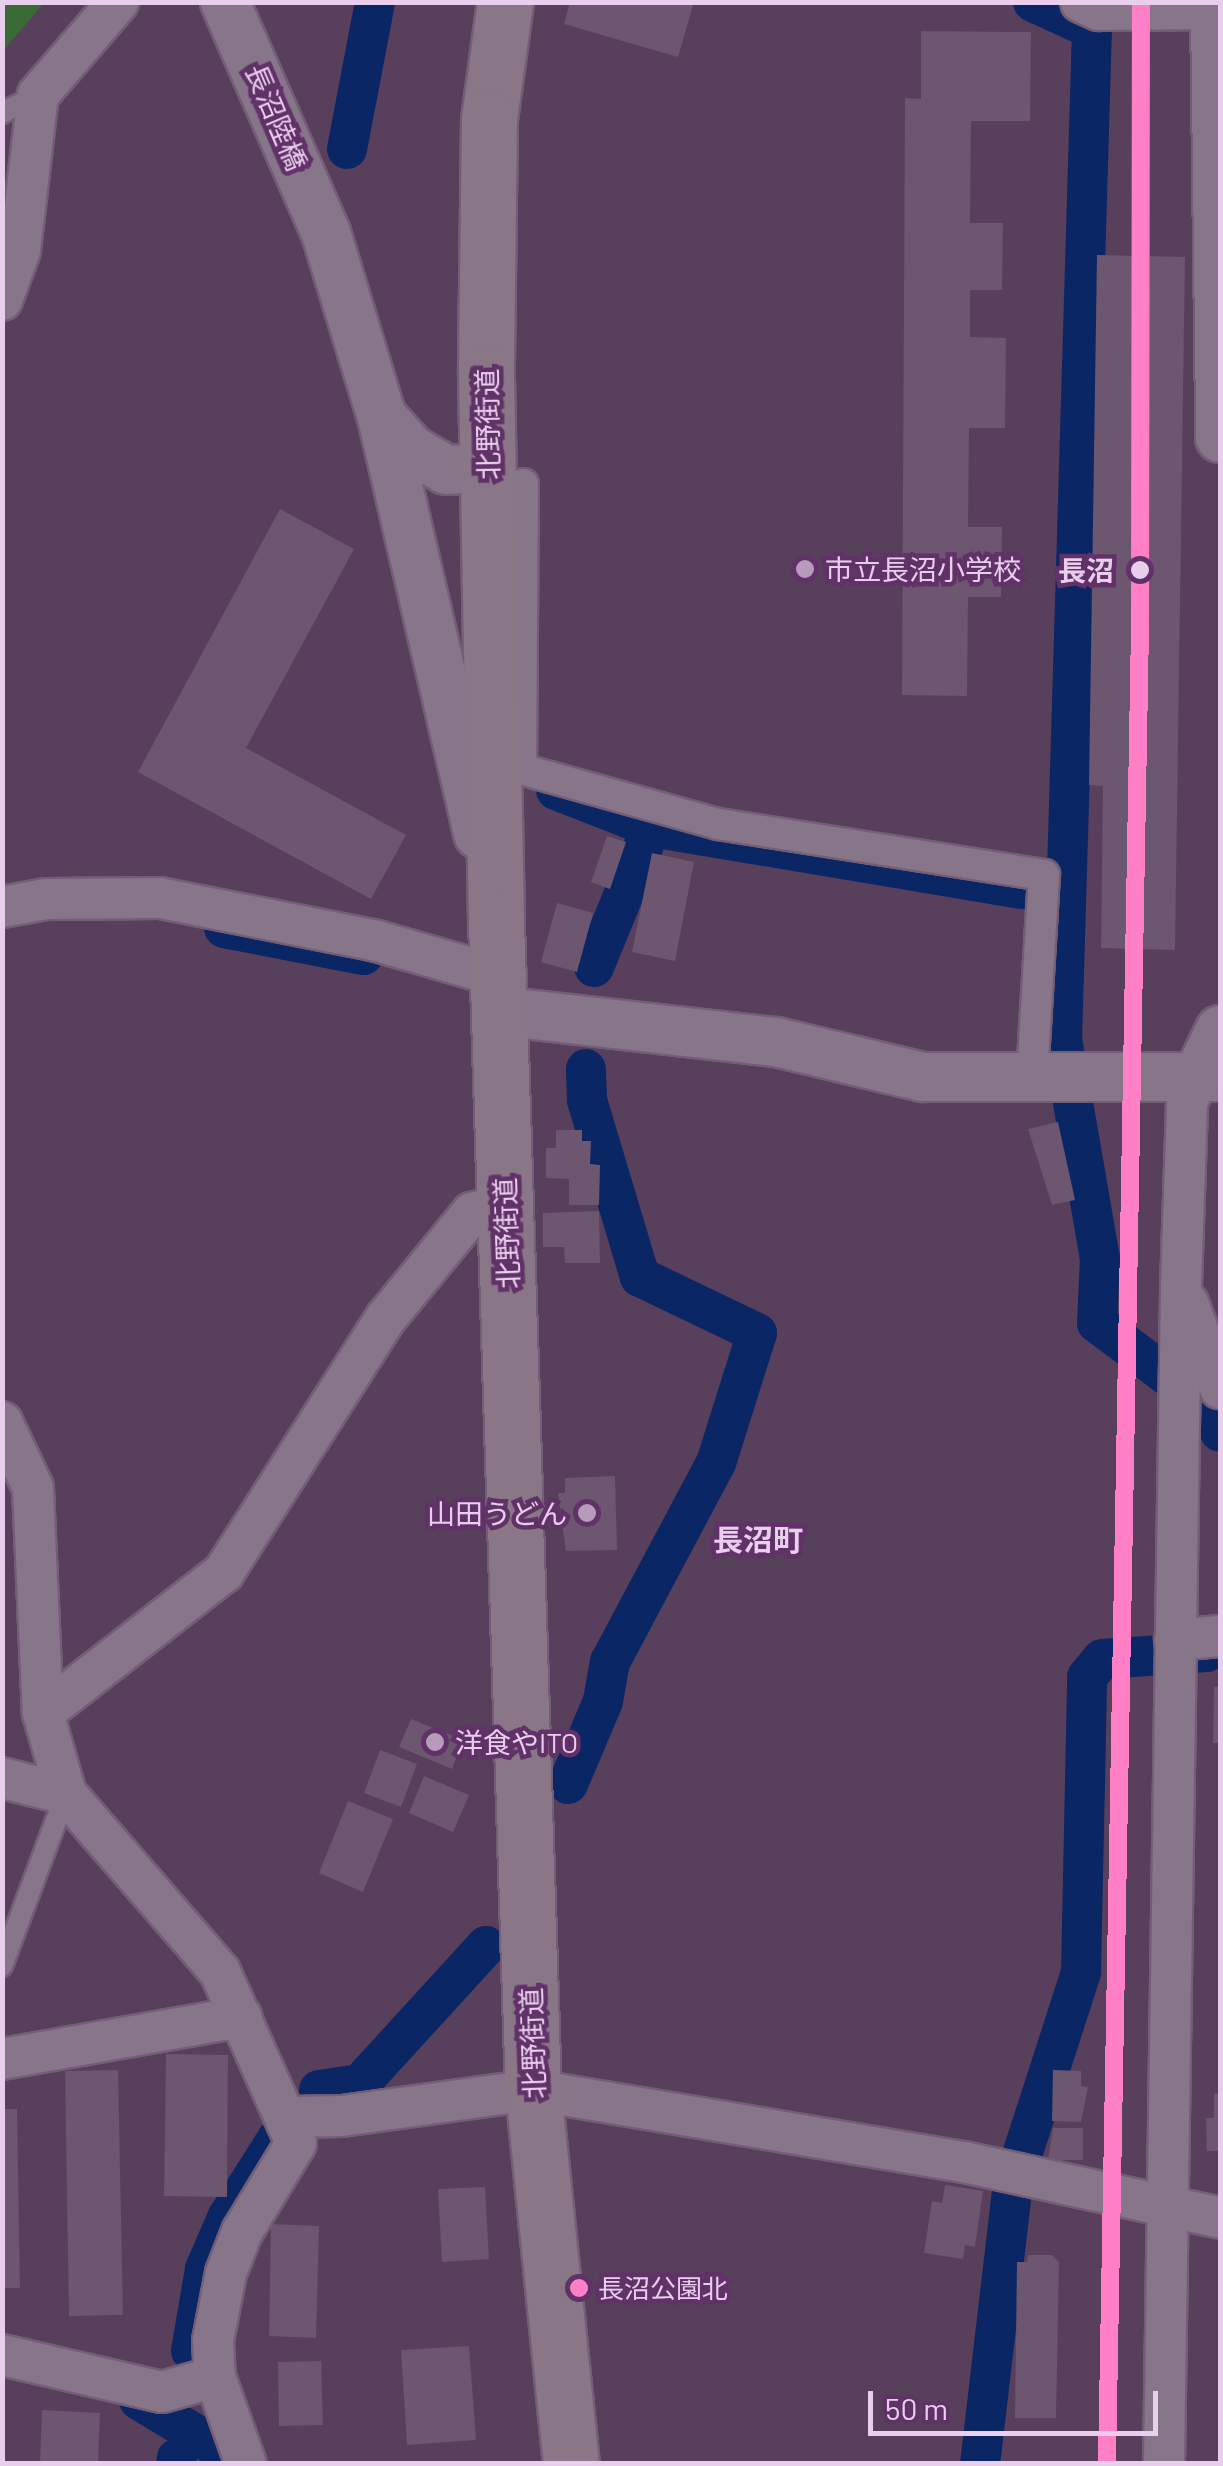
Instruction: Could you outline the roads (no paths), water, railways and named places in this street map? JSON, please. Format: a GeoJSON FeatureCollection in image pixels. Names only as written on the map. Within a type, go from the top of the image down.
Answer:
{"type":"FeatureCollection","features":[{"type":"Feature","properties":{"kind":"main road","name":"北野街道"},"geometry":{"type":"LineString","coordinates":[[505,2],[489,119],[505,476],[496,921],[533,2090],[571,2464]]}},
{"type":"Feature","properties":{"kind":"street"},"geometry":{"type":"LineString","coordinates":[[2,300],[20,250],[38,95],[118,2]]}},
{"type":"Feature","properties":{"kind":"street","name":"長沼陸橋"},"geometry":{"type":"LineString","coordinates":[[225,2],[326,233],[382,417],[451,698],[496,921]]}},
{"type":"Feature","properties":{"kind":"street"},"geometry":{"type":"LineString","coordinates":[[1082,2],[1098,10],[1215,6],[1219,423]]}},
{"type":"Feature","properties":{"kind":"street"},"geometry":{"type":"LineString","coordinates":[[382,417],[412,450],[446,470],[505,476],[521,769],[718,824],[1044,875],[1032,1080]]}},
{"type":"Feature","properties":{"kind":"street"},"geometry":{"type":"LineString","coordinates":[[2,908],[46,899],[160,898],[376,941],[498,993],[776,1042],[922,1077],[1032,1080],[1209,1077]]}},
{"type":"Feature","properties":{"kind":"street"},"geometry":{"type":"LineString","coordinates":[[1164,2464],[1187,1103],[1209,1077],[1220,1030]]}},
{"type":"Feature","properties":{"kind":"street"},"geometry":{"type":"LineString","coordinates":[[42,1713],[224,1572],[386,1318],[472,1213],[505,1204]]}},
{"type":"Feature","properties":{"kind":"street"},"geometry":{"type":"LineString","coordinates":[[1181,1286],[1220,1388]]}},
{"type":"Feature","properties":{"kind":"street"},"geometry":{"type":"LineString","coordinates":[[2,1422],[34,1488],[42,1713],[66,1794],[91,1829],[180,1920],[220,1972],[290,2117],[296,2143],[242,2232],[226,2273],[213,2340],[215,2377],[246,2464]]}},
{"type":"Feature","properties":{"kind":"street"},"geometry":{"type":"LineString","coordinates":[[1175,1640],[1220,1636]]}},
{"type":"Feature","properties":{"kind":"street"},"geometry":{"type":"LineString","coordinates":[[2,1778],[66,1794]]}},
{"type":"Feature","properties":{"kind":"street"},"geometry":{"type":"LineString","coordinates":[[2,2059],[241,2018]]}},
{"type":"Feature","properties":{"kind":"street"},"geometry":{"type":"LineString","coordinates":[[290,2117],[342,2116],[533,2090],[977,2165],[1167,2210],[1220,2218]]}},
{"type":"Feature","properties":{"kind":"street"},"geometry":{"type":"LineString","coordinates":[[2,2355],[162,2392],[215,2377]]}},
{"type":"Feature","properties":{"kind":"lane"},"geometry":{"type":"LineString","coordinates":[[2,114],[38,95]]}},
{"type":"Feature","properties":{"kind":"lane"},"geometry":{"type":"LineString","coordinates":[[2,1966],[66,1794]]}},
{"type":"Feature","properties":{"kind":"waterway"},"geometry":{"type":"LineString","coordinates":[[347,149],[375,2]]}},
{"type":"Feature","properties":{"kind":"waterway"},"geometry":{"type":"LineString","coordinates":[[1033,2],[1092,29],[1062,1039],[1100,1258],[1097,1323],[1212,1409],[1220,1432]]}},
{"type":"Feature","properties":{"kind":"waterway"},"geometry":{"type":"LineString","coordinates":[[556,790],[651,827],[1022,889]]}},
{"type":"Feature","properties":{"kind":"waterway"},"geometry":{"type":"LineString","coordinates":[[594,967],[651,827]]}},
{"type":"Feature","properties":{"kind":"waterway"},"geometry":{"type":"LineString","coordinates":[[224,928],[363,955]]}},
{"type":"Feature","properties":{"kind":"waterway"},"geometry":{"type":"LineString","coordinates":[[568,1784],[603,1701],[610,1662],[716,1463],[757,1333],[640,1277],[587,1100],[586,1069]]}},
{"type":"Feature","properties":{"kind":"waterway"},"geometry":{"type":"LineString","coordinates":[[980,2464],[1013,2183],[1081,1972],[1087,1677],[1102,1659],[1207,1652]]}},
{"type":"Feature","properties":{"kind":"waterway"},"geometry":{"type":"LineString","coordinates":[[319,2090],[360,2084],[486,1946]]}},
{"type":"Feature","properties":{"kind":"waterway"},"geometry":{"type":"LineString","coordinates":[[191,2351],[205,2269],[227,2218],[277,2139]]}},
{"type":"Feature","properties":{"kind":"waterway"},"geometry":{"type":"LineString","coordinates":[[139,2400],[217,2447]]}},
{"type":"Feature","properties":{"kind":"waterway"},"geometry":{"type":"LineString","coordinates":[[176,2464],[177,2458]]}},
{"type":"Feature","properties":{"kind":"place","name":"市立長沼小学校"},"geometry":{"type":"Point","coordinates":[805,569]}},
{"type":"Feature","properties":{"kind":"place","name":"長沼"},"geometry":{"type":"Point","coordinates":[1140,570]}},
{"type":"Feature","properties":{"kind":"place","name":"山田うどん"},"geometry":{"type":"Point","coordinates":[587,1513]}},
{"type":"Feature","properties":{"kind":"place","name":"洋食やITO"},"geometry":{"type":"Point","coordinates":[435,1742]}},
{"type":"Feature","properties":{"kind":"place","name":"長沼公園北"},"geometry":{"type":"Point","coordinates":[579,2288]}},
{"type":"Feature","properties":{"kind":"district","name":"長沼町"},"geometry":{"type":"Point","coordinates":[758,1539]}}]}
